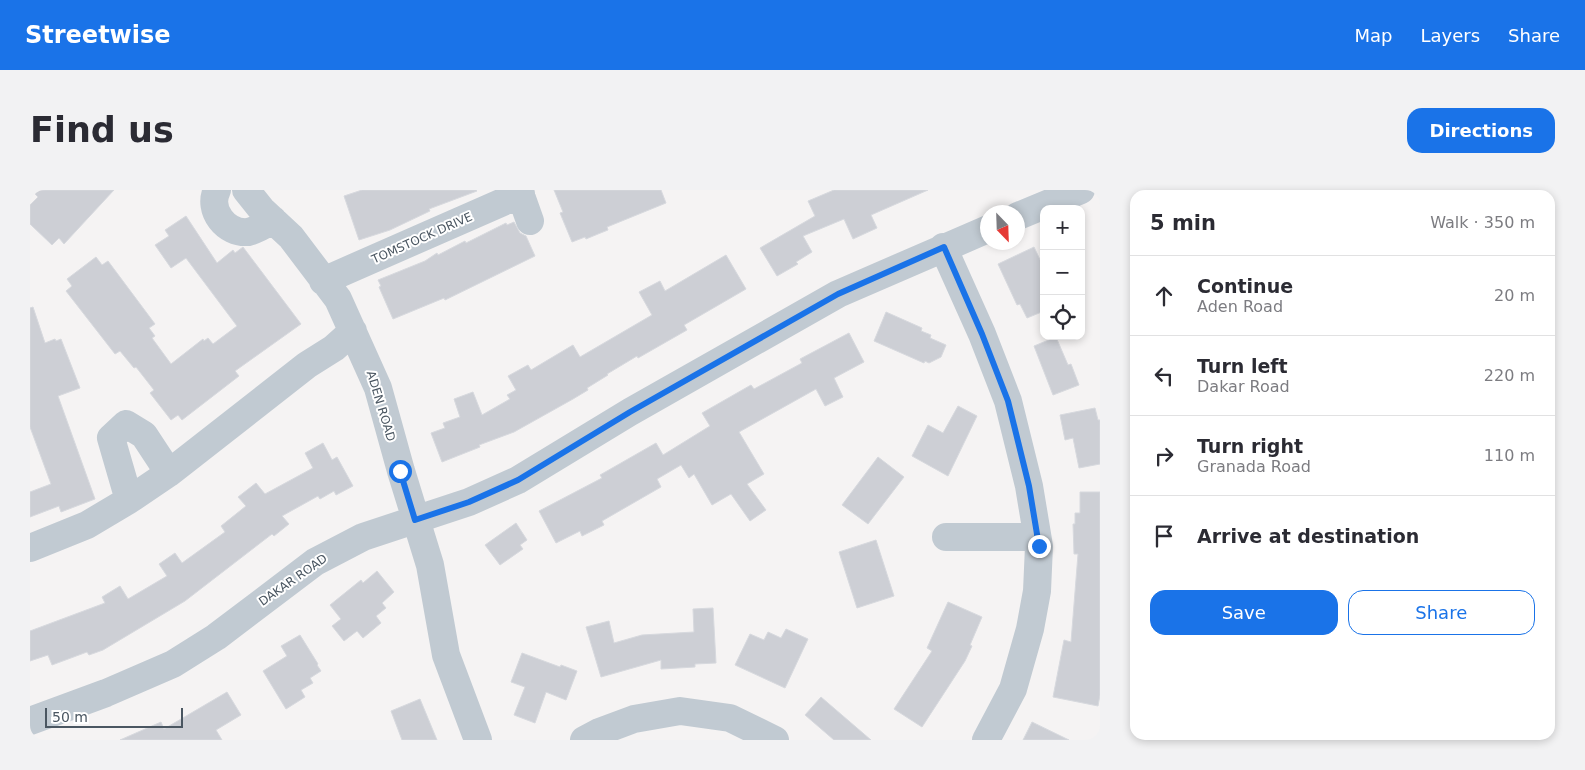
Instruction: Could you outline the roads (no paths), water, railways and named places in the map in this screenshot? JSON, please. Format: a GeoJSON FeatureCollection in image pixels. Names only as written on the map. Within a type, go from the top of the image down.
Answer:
{"type":"FeatureCollection","features":[{"type":"Feature","properties":{"kind":"street"},"geometry":{"type":"LineString","coordinates":[[217,190],[214,204],[219,218],[228,228],[246,232],[257,229],[273,220]]}},
{"type":"Feature","properties":{"kind":"street","name":"ADEN ROAD"},"geometry":{"type":"LineString","coordinates":[[246,190],[291,237],[338,299],[378,388],[430,566],[446,655],[478,740]]}},
{"type":"Feature","properties":{"kind":"street"},"geometry":{"type":"LineString","coordinates":[[1025,213],[1081,190]]}},
{"type":"Feature","properties":{"kind":"street"},"geometry":{"type":"LineString","coordinates":[[520,192],[530,221]]}},
{"type":"Feature","properties":{"kind":"street","name":"TOMSTOCK DRIVE"},"geometry":{"type":"LineString","coordinates":[[323,281],[520,192]]}},
{"type":"Feature","properties":{"kind":"street","name":"DAKAR ROAD"},"geometry":{"type":"LineString","coordinates":[[30,721],[106,693],[173,664],[216,637],[315,562],[363,537],[469,502],[518,480],[630,412],[838,294],[980,232]]}},
{"type":"Feature","properties":{"kind":"street"},"geometry":{"type":"LineString","coordinates":[[944,247],[982,334],[1008,401],[1029,486],[1039,546],[1037,591],[1030,629],[1012,689],[986,740]]}},
{"type":"Feature","properties":{"kind":"street"},"geometry":{"type":"LineString","coordinates":[[30,548],[87,525],[129,500],[353,332]]}},
{"type":"Feature","properties":{"kind":"street"},"geometry":{"type":"LineString","coordinates":[[129,500],[111,438],[126,424],[144,435],[168,472]]}},
{"type":"Feature","properties":{"kind":"street"},"geometry":{"type":"LineString","coordinates":[[946,537],[1037,537]]}},
{"type":"Feature","properties":{"kind":"street"},"geometry":{"type":"LineString","coordinates":[[584,740],[599,732],[634,719],[680,711],[730,718],[775,740]]}}]}
